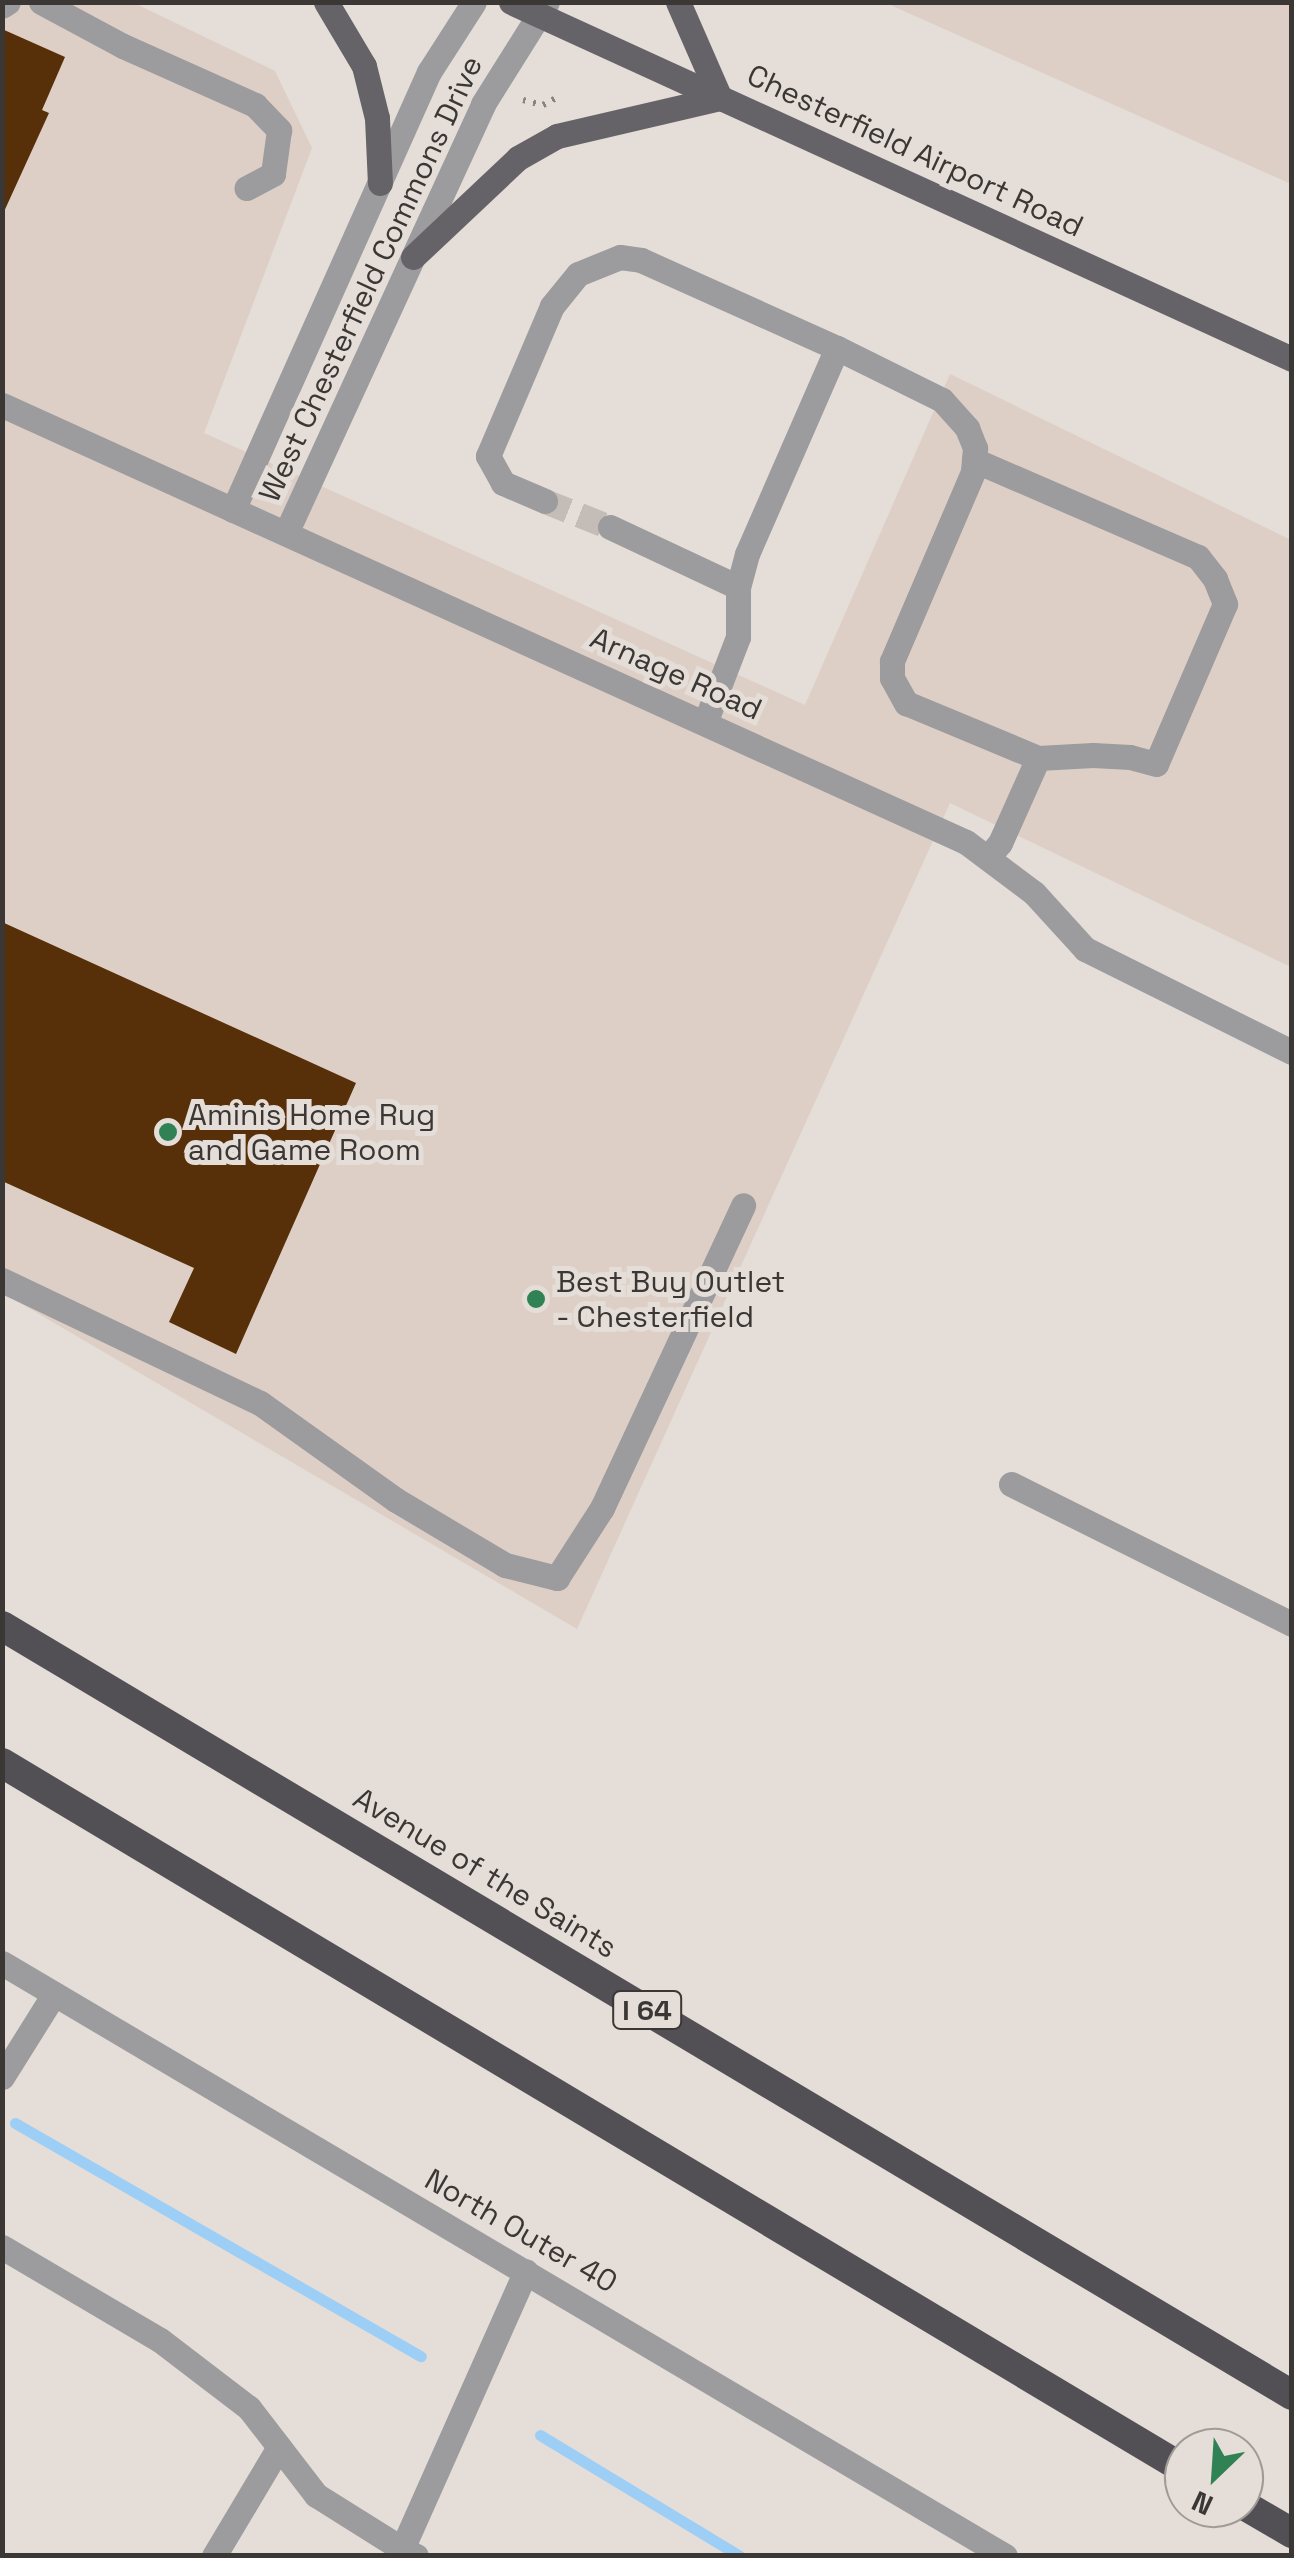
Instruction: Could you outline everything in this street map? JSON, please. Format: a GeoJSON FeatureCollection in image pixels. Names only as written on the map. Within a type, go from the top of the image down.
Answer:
{"type":"FeatureCollection","features":[{"type":"Feature","properties":{"kind":"highway","name":"Avenue of the Saints"},"geometry":{"type":"LineString","coordinates":[[2,1626],[1292,2395]]}},
{"type":"Feature","properties":{"kind":"highway"},"geometry":{"type":"LineString","coordinates":[[2,1763],[1164,2457]]}},
{"type":"Feature","properties":{"kind":"highway"},"geometry":{"type":"LineString","coordinates":[[1264,2517],[1292,2533]]}},
{"type":"Feature","properties":{"kind":"main road"},"geometry":{"type":"LineString","coordinates":[[326,2],[364,66],[377,118],[380,183]]}},
{"type":"Feature","properties":{"kind":"main road","name":"Chesterfield Airport Road"},"geometry":{"type":"LineString","coordinates":[[511,2],[543,9],[720,98],[1292,359]]}},
{"type":"Feature","properties":{"kind":"main road"},"geometry":{"type":"LineString","coordinates":[[413,257],[518,158],[557,136],[720,98],[678,2]]}},
{"type":"Feature","properties":{"kind":"street"},"geometry":{"type":"LineString","coordinates":[[42,2],[123,46],[255,105],[279,130],[273,174],[246,188]]}},
{"type":"Feature","properties":{"kind":"street","name":"West Chesterfield Commons Drive"},"geometry":{"type":"LineString","coordinates":[[233,510],[429,72],[474,2]]}},
{"type":"Feature","properties":{"kind":"street","name":"West Chesterfield Commons Drive"},"geometry":{"type":"LineString","coordinates":[[286,534],[483,104],[543,9]]}},
{"type":"Feature","properties":{"kind":"street"},"geometry":{"type":"LineString","coordinates":[[545,501],[502,483],[488,456],[552,306],[578,274],[620,257],[641,260],[942,400],[967,428],[973,472],[892,661],[892,678],[906,703],[1038,758],[1093,754],[1130,756],[1156,764],[1225,604],[1215,579],[1198,557],[974,460]]}},
{"type":"Feature","properties":{"kind":"street"},"geometry":{"type":"LineString","coordinates":[[704,723],[738,638],[738,588],[761,517],[837,348]]}},
{"type":"Feature","properties":{"kind":"street","name":"Arnage Road"},"geometry":{"type":"LineString","coordinates":[[2,405],[966,842],[1034,893],[1086,950],[1292,1052]]}},
{"type":"Feature","properties":{"kind":"street"},"geometry":{"type":"LineString","coordinates":[[610,527],[738,588]]}},
{"type":"Feature","properties":{"kind":"street"},"geometry":{"type":"LineString","coordinates":[[988,857],[1000,843],[1038,758]]}},
{"type":"Feature","properties":{"kind":"street"},"geometry":{"type":"LineString","coordinates":[[2,1280],[260,1403],[396,1500],[458,1537],[506,1564],[558,1578],[602,1508],[743,1205]]}},
{"type":"Feature","properties":{"kind":"street"},"geometry":{"type":"LineString","coordinates":[[1011,1484],[1292,1624]]}},
{"type":"Feature","properties":{"kind":"street","name":"North Outer 40"},"geometry":{"type":"LineString","coordinates":[[2,1963],[1005,2556]]}},
{"type":"Feature","properties":{"kind":"street"},"geometry":{"type":"LineString","coordinates":[[2,2077],[54,1994]]}},
{"type":"Feature","properties":{"kind":"street"},"geometry":{"type":"LineString","coordinates":[[5,2253],[160,2340],[249,2408],[316,2495],[406,2553],[526,2271]]}},
{"type":"Feature","properties":{"kind":"street"},"geometry":{"type":"LineString","coordinates":[[214,2556],[279,2447]]}},
{"type":"Feature","properties":{"kind":"path"},"geometry":{"type":"LineString","coordinates":[[513,97],[543,105],[558,97]]}},
{"type":"Feature","properties":{"kind":"shaded area"},"geometry":{"type":"Polygon","coordinates":[[[3,3],[134,3],[275,71],[312,148],[204,433],[805,705],[950,374],[1291,540],[1291,967],[950,803],[577,1629],[3,1293],[3,3]]]}},
{"type":"Feature","properties":{"kind":"shaded area"},"geometry":{"type":"Polygon","coordinates":[[[886,3],[1291,3],[1291,184],[886,3]]]}},
{"type":"Feature","properties":{"kind":"building"},"geometry":{"type":"Polygon","coordinates":[[[2,29],[65,57],[42,110],[49,113],[2,216],[2,29]]]}},
{"type":"Feature","properties":{"kind":"building","name":"Aminis Home Rug and Game Room"},"geometry":{"type":"Polygon","coordinates":[[[2,922],[356,1083],[236,1354],[169,1322],[194,1268],[2,1181],[2,922]]]}},
{"type":"Feature","properties":{"kind":"waterway"},"geometry":{"type":"LineString","coordinates":[[15,2123],[421,2356]]}},
{"type":"Feature","properties":{"kind":"waterway"},"geometry":{"type":"LineString","coordinates":[[540,2435],[740,2556]]}},
{"type":"Feature","properties":{"kind":"tunnel"},"geometry":{"type":"LineString","coordinates":[[545,501],[610,527]]}},
{"type":"Feature","properties":{"kind":"place","name":"Aminis Home Rug and Game Room"},"geometry":{"type":"Point","coordinates":[168,1132]}},
{"type":"Feature","properties":{"kind":"place","name":"Best Buy Outlet - Chesterfield"},"geometry":{"type":"Point","coordinates":[536,1299]}}]}
